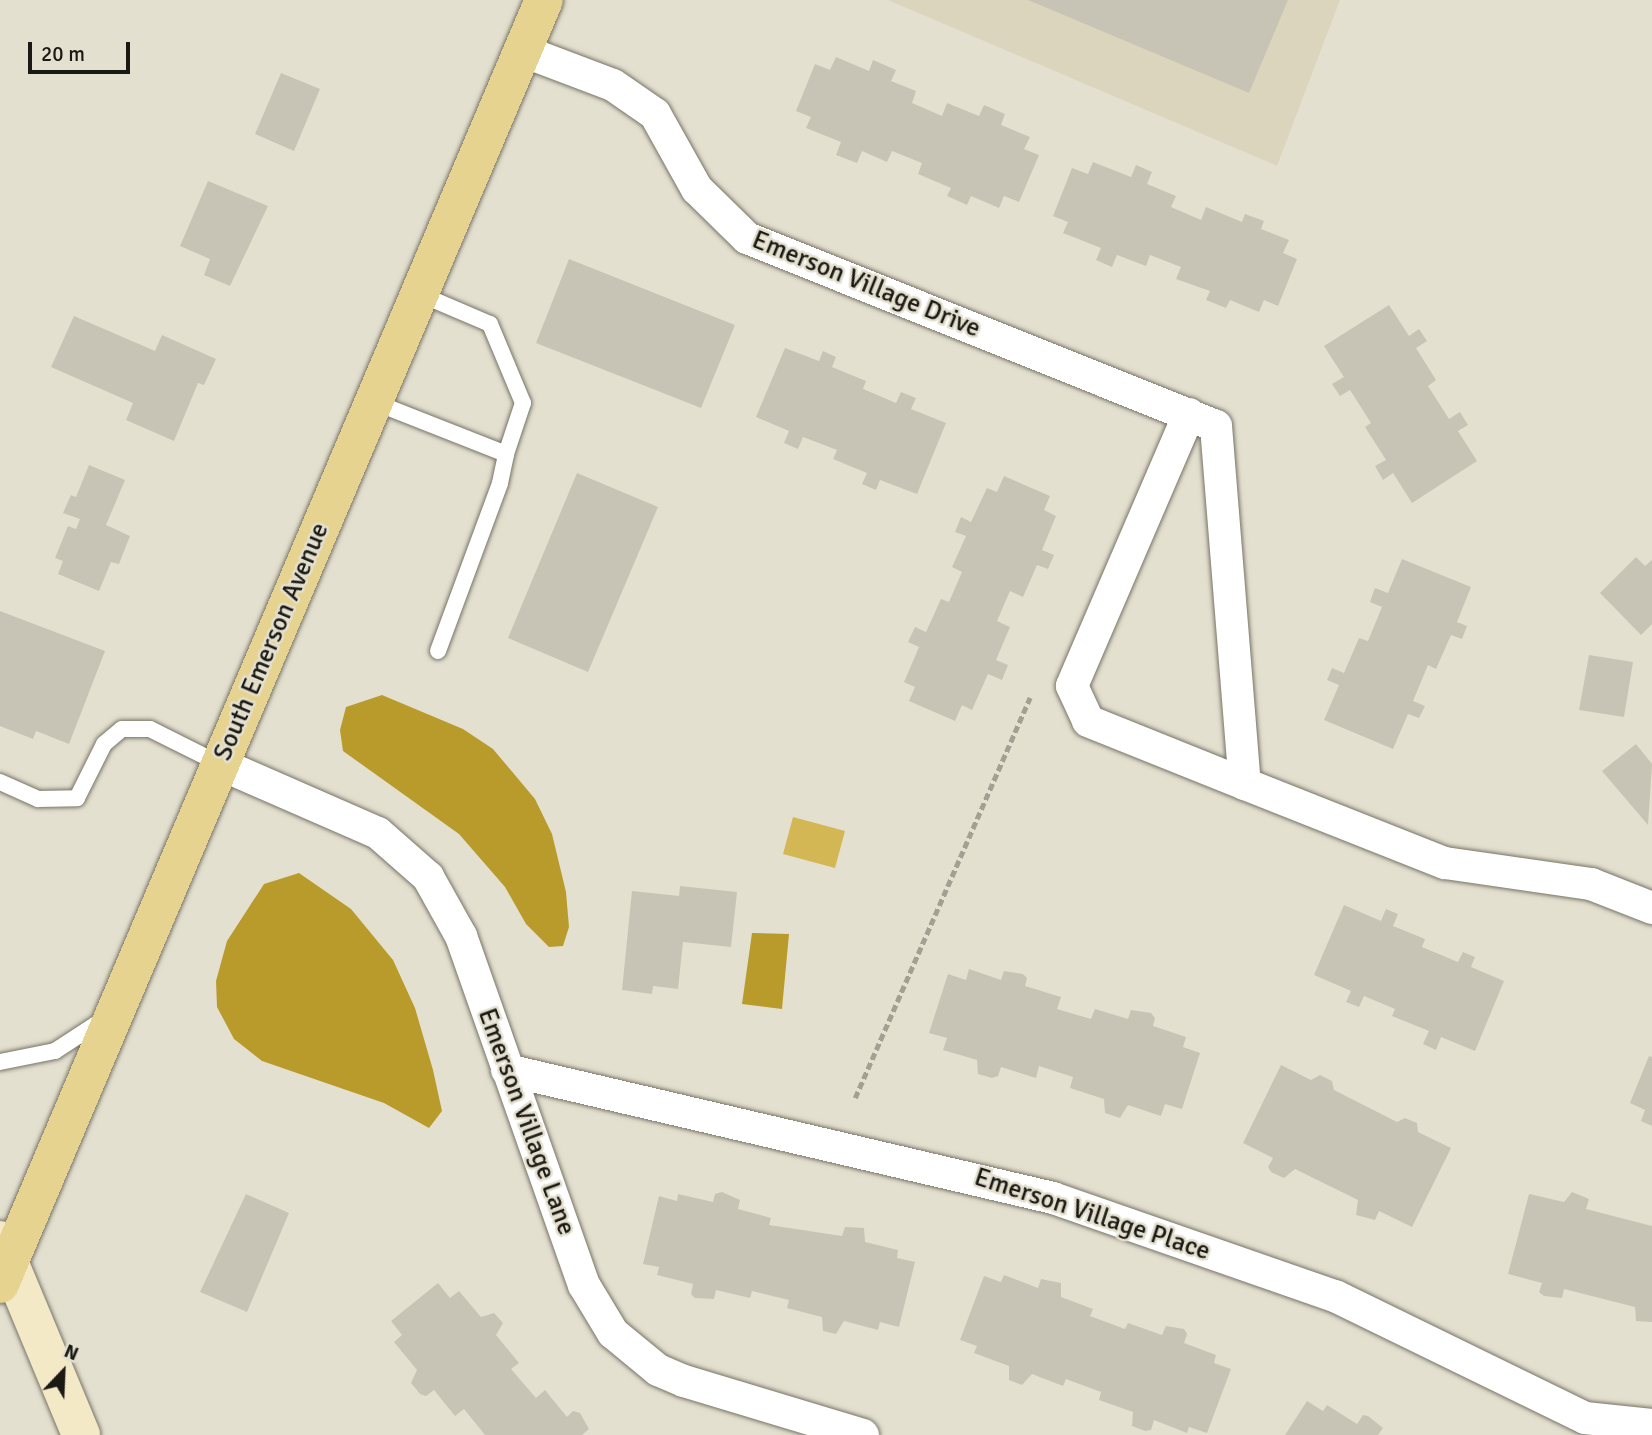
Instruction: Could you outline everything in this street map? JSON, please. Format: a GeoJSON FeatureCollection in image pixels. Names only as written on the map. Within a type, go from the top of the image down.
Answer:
{"type":"FeatureCollection","features":[{"type":"Feature","properties":{"kind":"main road","name":"South Emerson Avenue"},"geometry":{"type":"LineString","coordinates":[[3,1262],[115,1012],[544,0]]}},
{"type":"Feature","properties":{"kind":"main road"},"geometry":{"type":"LineString","coordinates":[[3,1262],[81,1435]]}},
{"type":"Feature","properties":{"kind":"street","name":"Emerson Village Drive"},"geometry":{"type":"LineString","coordinates":[[523,51],[613,85],[655,114],[697,189],[747,238],[1216,426],[1245,784]]}},
{"type":"Feature","properties":{"kind":"street"},"geometry":{"type":"LineString","coordinates":[[1189,414],[1072,686],[1088,721],[1445,863],[1591,884],[1652,908]]}},
{"type":"Feature","properties":{"kind":"street","name":"Emerson Village Lane"},"geometry":{"type":"LineString","coordinates":[[220,764],[378,833],[428,877],[461,936],[584,1285],[613,1333],[658,1370],[684,1381],[863,1435]]}},
{"type":"Feature","properties":{"kind":"street","name":"Emerson Village Place"},"geometry":{"type":"LineString","coordinates":[[507,1070],[1054,1198],[1335,1296],[1585,1418],[1652,1425]]}},
{"type":"Feature","properties":{"kind":"lane"},"geometry":{"type":"LineString","coordinates":[[419,294],[489,324],[523,403],[506,454],[500,483],[438,651]]}},
{"type":"Feature","properties":{"kind":"lane"},"geometry":{"type":"LineString","coordinates":[[374,402],[506,454]]}},
{"type":"Feature","properties":{"kind":"lane"},"geometry":{"type":"LineString","coordinates":[[0,782],[38,799],[77,798],[104,744],[122,729],[150,729],[220,764]]}},
{"type":"Feature","properties":{"kind":"lane"},"geometry":{"type":"LineString","coordinates":[[0,1062],[55,1051],[115,1012]]}},
{"type":"Feature","properties":{"kind":"path"},"geometry":{"type":"LineString","coordinates":[[855,1098],[1030,698]]}},
{"type":"Feature","properties":{"kind":"shaded area"},"geometry":{"type":"Polygon","coordinates":[[[888,0],[1340,0],[1277,166],[888,0]]]}},
{"type":"Feature","properties":{"kind":"shaded area"},"geometry":{"type":"Polygon","coordinates":[[[382,695],[463,729],[493,749],[535,799],[552,834],[566,892],[569,927],[563,946],[549,947],[526,924],[505,887],[459,834],[343,751],[340,730],[346,707],[382,695]]]}},
{"type":"Feature","properties":{"kind":"shaded area"},"geometry":{"type":"Polygon","coordinates":[[[793,817],[845,831],[835,868],[783,854],[793,817]]]}},
{"type":"Feature","properties":{"kind":"shaded area"},"geometry":{"type":"Polygon","coordinates":[[[299,873],[351,909],[393,960],[415,1008],[442,1111],[429,1128],[384,1103],[262,1061],[234,1039],[217,1007],[216,981],[227,941],[264,884],[299,873]]]}},
{"type":"Feature","properties":{"kind":"shaded area"},"geometry":{"type":"Polygon","coordinates":[[[752,933],[789,934],[782,1009],[742,1004],[752,933]]]}},
{"type":"Feature","properties":{"kind":"building"},"geometry":{"type":"Polygon","coordinates":[[[1028,0],[1288,0],[1249,93],[1028,0]]]}},
{"type":"Feature","properties":{"kind":"building"},"geometry":{"type":"Polygon","coordinates":[[[836,57],[869,71],[873,60],[896,70],[891,81],[916,91],[912,103],[942,116],[947,103],[979,116],[984,105],[1005,114],[1001,125],[1030,137],[1024,149],[1039,155],[1019,202],[1004,196],[999,208],[971,196],[967,205],[947,196],[951,188],[918,174],[922,163],[892,151],[887,162],[862,151],[857,163],[836,155],[841,142],[806,128],[811,117],[796,111],[815,64],[830,70],[836,57]]]}},
{"type":"Feature","properties":{"kind":"building"},"geometry":{"type":"Polygon","coordinates":[[[281,73],[320,89],[294,151],[255,134],[281,73]]]}},
{"type":"Feature","properties":{"kind":"building"},"geometry":{"type":"Polygon","coordinates":[[[1093,162],[1131,177],[1136,165],[1152,172],[1147,184],[1176,196],[1171,207],[1201,220],[1206,207],[1242,222],[1245,214],[1264,221],[1261,229],[1289,240],[1283,253],[1297,259],[1278,306],[1264,300],[1259,312],[1230,300],[1226,308],[1206,300],[1210,291],[1176,279],[1181,267],[1150,255],[1146,266],[1117,255],[1112,267],[1096,260],[1101,248],[1063,233],[1068,222],[1053,216],[1072,168],[1088,174],[1093,162]]]}},
{"type":"Feature","properties":{"kind":"building"},"geometry":{"type":"Polygon","coordinates":[[[208,181],[268,206],[230,286],[204,275],[210,259],[180,246],[208,181]]]}},
{"type":"Feature","properties":{"kind":"building"},"geometry":{"type":"Polygon","coordinates":[[[569,259],[735,325],[701,408],[536,343],[569,259]]]}},
{"type":"Feature","properties":{"kind":"building"},"geometry":{"type":"Polygon","coordinates":[[[1389,305],[1409,336],[1419,329],[1427,341],[1416,348],[1436,380],[1428,386],[1449,419],[1460,412],[1468,425],[1458,431],[1477,461],[1412,503],[1393,473],[1383,480],[1375,466],[1386,460],[1365,427],[1371,423],[1350,390],[1340,396],[1332,384],[1344,377],[1324,346],[1389,305]]]}},
{"type":"Feature","properties":{"kind":"building"},"geometry":{"type":"Polygon","coordinates":[[[74,316],[155,351],[162,335],[216,359],[204,385],[198,383],[174,441],[126,420],[133,403],[51,367],[74,316]]]}},
{"type":"Feature","properties":{"kind":"building"},"geometry":{"type":"Polygon","coordinates":[[[785,348],[819,361],[823,351],[836,357],[832,367],[866,381],[863,389],[896,403],[901,392],[916,398],[911,409],[946,423],[917,494],[880,480],[876,490],[862,484],[867,473],[833,459],[837,450],[803,437],[798,449],[784,443],[789,431],[756,417],[785,348]]]}},
{"type":"Feature","properties":{"kind":"building"},"geometry":{"type":"Polygon","coordinates":[[[89,465],[125,480],[106,525],[130,536],[119,564],[111,562],[99,591],[58,574],[63,561],[55,558],[68,526],[76,529],[80,519],[63,513],[71,495],[76,497],[89,465]]]}},
{"type":"Feature","properties":{"kind":"building"},"geometry":{"type":"Polygon","coordinates":[[[577,473],[658,507],[588,672],[508,638],[577,473]]]}},
{"type":"Feature","properties":{"kind":"building"},"geometry":{"type":"Polygon","coordinates":[[[1004,476],[1050,496],[1044,510],[1056,516],[1042,550],[1054,555],[1048,569],[1037,565],[1023,597],[1010,591],[997,621],[1010,627],[996,660],[1008,665],[1002,680],[988,674],[972,710],[962,705],[955,721],[909,701],[915,687],[904,682],[919,647],[908,642],[915,627],[926,632],[941,599],[949,602],[962,572],[952,567],[966,536],[955,532],[961,517],[971,522],[987,488],[997,492],[1004,476]]]}},
{"type":"Feature","properties":{"kind":"building"},"geometry":{"type":"Polygon","coordinates":[[[1636,557],[1645,566],[1652,560],[1652,624],[1641,635],[1600,593],[1636,557]]]}},
{"type":"Feature","properties":{"kind":"building"},"geometry":{"type":"Polygon","coordinates":[[[1402,559],[1471,587],[1457,622],[1467,626],[1462,639],[1451,635],[1436,669],[1428,665],[1413,701],[1425,706],[1419,718],[1408,714],[1393,749],[1324,720],[1339,685],[1327,680],[1332,668],[1344,673],[1359,638],[1368,641],[1382,607],[1370,602],[1375,588],[1388,593],[1402,559]]]}},
{"type":"Feature","properties":{"kind":"building"},"geometry":{"type":"Polygon","coordinates":[[[0,611],[105,651],[69,744],[36,731],[33,739],[0,726],[0,611]]]}},
{"type":"Feature","properties":{"kind":"building"},"geometry":{"type":"Polygon","coordinates":[[[1589,655],[1633,662],[1624,717],[1579,710],[1589,655]]]}},
{"type":"Feature","properties":{"kind":"building"},"geometry":{"type":"Polygon","coordinates":[[[1636,744],[1652,764],[1648,825],[1602,771],[1636,744]]]}},
{"type":"Feature","properties":{"kind":"building"},"geometry":{"type":"Polygon","coordinates":[[[680,886],[737,892],[731,947],[683,942],[678,989],[653,986],[652,994],[622,990],[632,891],[679,896],[680,886]]]}},
{"type":"Feature","properties":{"kind":"building"},"geometry":{"type":"Polygon","coordinates":[[[1344,905],[1381,921],[1386,909],[1398,914],[1393,926],[1425,939],[1422,947],[1458,962],[1463,952],[1475,957],[1471,967],[1504,981],[1475,1051],[1441,1037],[1436,1050],[1423,1044],[1429,1031],[1392,1016],[1395,1009],[1364,996],[1359,1007],[1346,1002],[1351,991],[1314,975],[1344,905]]]}},
{"type":"Feature","properties":{"kind":"building"},"geometry":{"type":"Polygon","coordinates":[[[969,969],[1001,980],[1004,971],[1023,974],[1027,978],[1025,986],[1061,997],[1057,1009],[1091,1019],[1095,1009],[1128,1019],[1131,1010],[1151,1013],[1155,1018],[1153,1026],[1186,1037],[1183,1047],[1200,1053],[1182,1109],[1165,1104],[1161,1116],[1128,1105],[1120,1118],[1105,1113],[1104,1099],[1070,1088],[1073,1077],[1039,1066],[1036,1078],[1001,1067],[998,1076],[992,1078],[978,1074],[977,1060],[943,1050],[947,1038],[929,1033],[948,974],[966,980],[969,969]]]}},
{"type":"Feature","properties":{"kind":"building"},"geometry":{"type":"Polygon","coordinates":[[[1649,1056],[1652,1057],[1652,1126],[1641,1121],[1645,1110],[1630,1103],[1649,1056]]]}},
{"type":"Feature","properties":{"kind":"building"},"geometry":{"type":"Polygon","coordinates":[[[1281,1065],[1311,1080],[1320,1075],[1332,1081],[1334,1090],[1397,1122],[1405,1118],[1417,1123],[1418,1132],[1451,1148],[1412,1227],[1379,1211],[1375,1220],[1356,1215],[1358,1200],[1295,1169],[1284,1178],[1271,1172],[1268,1167],[1273,1158],[1243,1143],[1281,1065]]]}},
{"type":"Feature","properties":{"kind":"building"},"geometry":{"type":"Polygon","coordinates":[[[722,1192],[740,1200],[738,1209],[771,1218],[769,1225],[842,1236],[845,1227],[864,1228],[865,1242],[898,1250],[897,1258],[915,1262],[899,1327],[880,1322],[878,1330],[844,1321],[836,1334],[823,1331],[822,1317],[787,1308],[789,1300],[752,1291],[750,1298],[716,1290],[714,1299],[695,1298],[691,1294],[693,1284],[657,1275],[659,1267],[643,1264],[659,1196],[677,1201],[678,1194],[713,1202],[715,1194],[722,1192]]]}},
{"type":"Feature","properties":{"kind":"building"},"geometry":{"type":"Polygon","coordinates":[[[1572,1192],[1589,1199],[1586,1209],[1652,1226],[1652,1322],[1636,1321],[1635,1307],[1564,1289],[1562,1298],[1544,1296],[1539,1292],[1542,1283],[1508,1274],[1529,1194],[1564,1202],[1572,1192]]]}},
{"type":"Feature","properties":{"kind":"building"},"geometry":{"type":"Polygon","coordinates":[[[246,1194],[289,1213],[247,1312],[200,1292],[246,1194]]]}},
{"type":"Feature","properties":{"kind":"building"},"geometry":{"type":"Polygon","coordinates":[[[1004,1275],[1038,1288],[1041,1279],[1061,1283],[1061,1297],[1093,1309],[1090,1316],[1125,1329],[1128,1323],[1162,1335],[1166,1326],[1184,1329],[1187,1334],[1184,1343],[1216,1355],[1214,1363],[1231,1369],[1207,1433],[1189,1427],[1187,1433],[1154,1420],[1151,1430],[1145,1431],[1132,1426],[1133,1412],[1099,1400],[1101,1392],[1066,1379],[1063,1386],[1032,1374],[1022,1385],[1009,1380],[1009,1366],[974,1353],[977,1346],[960,1340],[984,1276],[1001,1282],[1004,1275]]]}},
{"type":"Feature","properties":{"kind":"building"},"geometry":{"type":"Polygon","coordinates":[[[438,1283],[450,1298],[459,1291],[481,1317],[494,1313],[503,1323],[496,1335],[519,1363],[511,1369],[536,1398],[545,1390],[567,1417],[573,1411],[580,1413],[589,1429],[582,1435],[485,1435],[464,1409],[455,1416],[434,1390],[426,1396],[420,1394],[411,1383],[417,1370],[394,1342],[402,1335],[391,1321],[438,1283]]]}},
{"type":"Feature","properties":{"kind":"building"},"geometry":{"type":"Polygon","coordinates":[[[1307,1401],[1323,1411],[1327,1405],[1357,1424],[1363,1415],[1368,1416],[1383,1428],[1378,1435],[1285,1435],[1307,1401]]]}}]}
